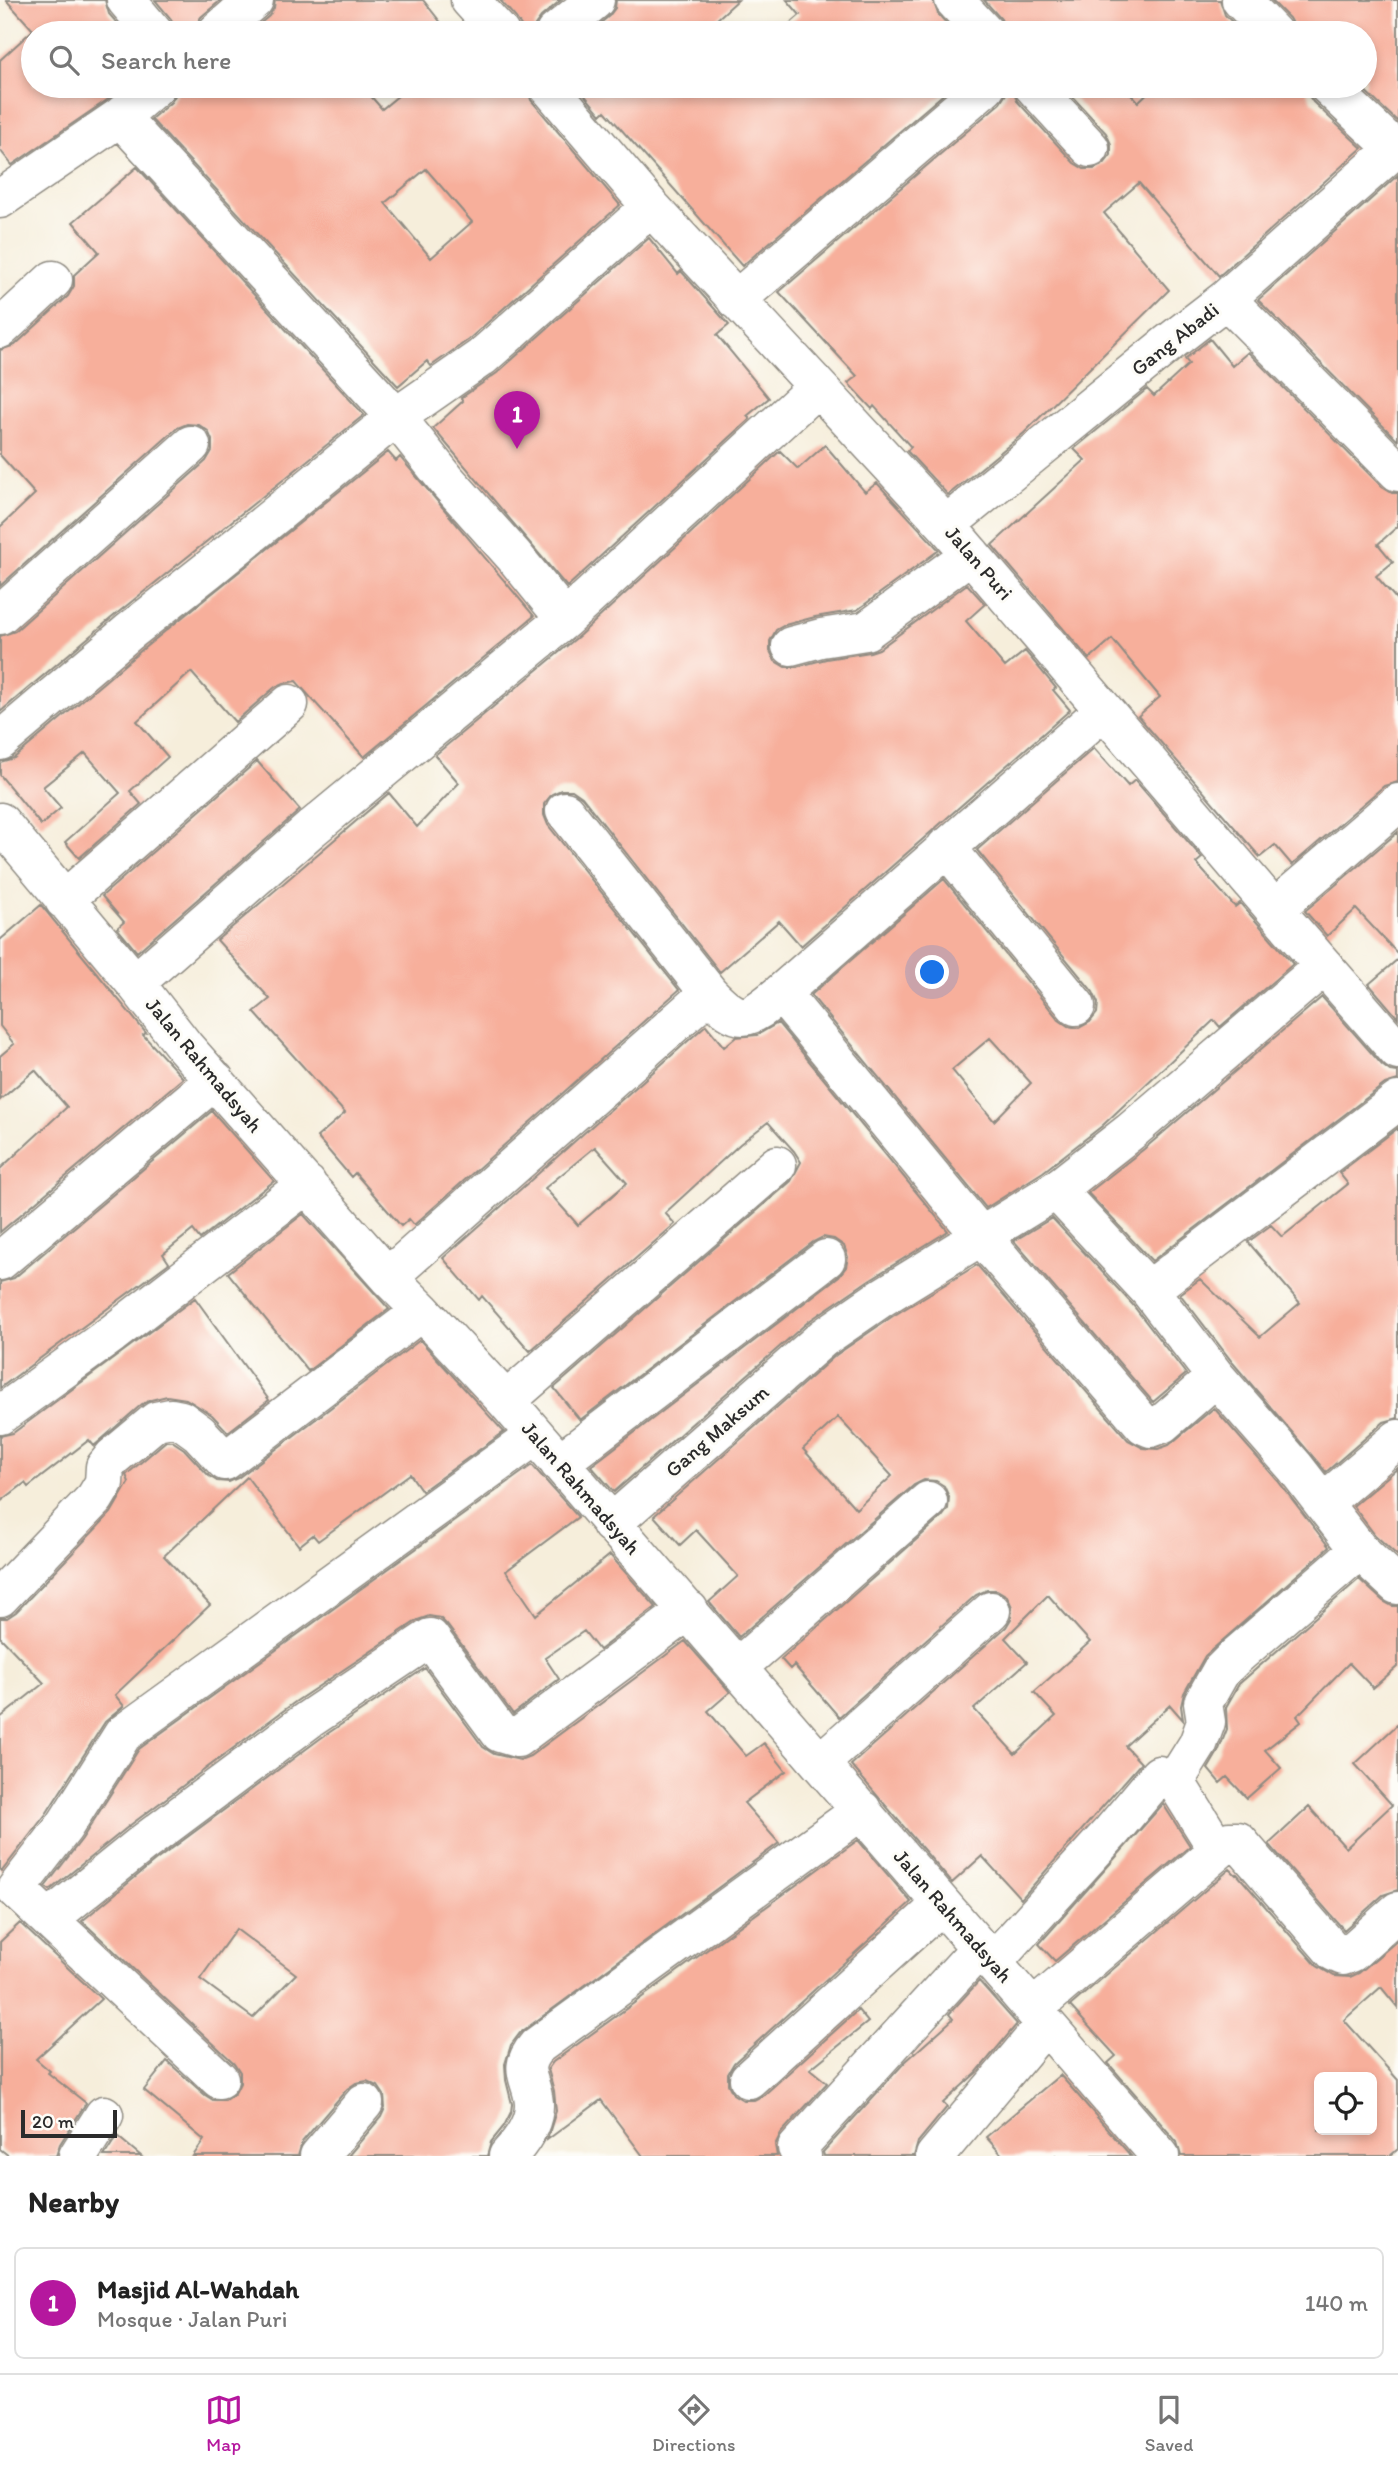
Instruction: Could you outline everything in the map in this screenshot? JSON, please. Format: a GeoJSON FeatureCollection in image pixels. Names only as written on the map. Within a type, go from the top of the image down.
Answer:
{"type":"FeatureCollection","features":[{"type":"Feature","properties":{"kind":"street"},"geometry":{"type":"LineString","coordinates":[[127,0],[144,21]]}},
{"type":"Feature","properties":{"kind":"street"},"geometry":{"type":"LineString","coordinates":[[230,21],[254,0]]}},
{"type":"Feature","properties":{"kind":"street"},"geometry":{"type":"LineString","coordinates":[[470,0],[489,21]]}},
{"type":"Feature","properties":{"kind":"street"},"geometry":{"type":"LineString","coordinates":[[570,21],[596,0]]}},
{"type":"Feature","properties":{"kind":"street"},"geometry":{"type":"LineString","coordinates":[[954,0],[974,21]]}},
{"type":"Feature","properties":{"kind":"street"},"geometry":{"type":"LineString","coordinates":[[1241,0],[1261,21]]}},
{"type":"Feature","properties":{"kind":"street"},"geometry":{"type":"LineString","coordinates":[[0,199],[120,117],[142,98]]}},
{"type":"Feature","properties":{"kind":"street","name":"Jalan Puri"},"geometry":{"type":"LineString","coordinates":[[558,98],[651,207],[946,525],[1274,909],[1396,1046]]}},
{"type":"Feature","properties":{"kind":"street"},"geometry":{"type":"LineString","coordinates":[[736,300],[972,98]]}},
{"type":"Feature","properties":{"kind":"street"},"geometry":{"type":"LineString","coordinates":[[1044,98],[1090,148]]}},
{"type":"Feature","properties":{"kind":"street"},"geometry":{"type":"LineString","coordinates":[[1341,98],[1396,148]]}},
{"type":"Feature","properties":{"kind":"street"},"geometry":{"type":"LineString","coordinates":[[120,117],[396,417],[565,619]]}},
{"type":"Feature","properties":{"kind":"street","name":"Gang Abadi"},"geometry":{"type":"LineString","coordinates":[[946,525],[1158,351],[1226,299],[1396,148]]}},
{"type":"Feature","properties":{"kind":"street"},"geometry":{"type":"LineString","coordinates":[[0,741],[129,632],[396,417],[482,356],[651,207]]}},
{"type":"Feature","properties":{"kind":"street"},"geometry":{"type":"LineString","coordinates":[[0,329],[53,280]]}},
{"type":"Feature","properties":{"kind":"street"},"geometry":{"type":"LineString","coordinates":[[1226,299],[1398,472]]}},
{"type":"Feature","properties":{"kind":"street"},"geometry":{"type":"LineString","coordinates":[[135,983],[311,829],[565,619],[817,387]]}},
{"type":"Feature","properties":{"kind":"street"},"geometry":{"type":"LineString","coordinates":[[0,615],[191,445]]}},
{"type":"Feature","properties":{"kind":"street"},"geometry":{"type":"LineString","coordinates":[[791,646],[866,631],[971,554]]}},
{"type":"Feature","properties":{"kind":"street"},"geometry":{"type":"LineString","coordinates":[[64,900],[289,704]]}},
{"type":"Feature","properties":{"kind":"street"},"geometry":{"type":"LineString","coordinates":[[565,811],[709,993],[728,1012],[743,1017],[758,1011],[781,993],[1104,710]]}},
{"type":"Feature","properties":{"kind":"street"},"geometry":{"type":"LineString","coordinates":[[1274,909],[1398,803]]}},
{"type":"Feature","properties":{"kind":"street","name":"Jalan Rahmadsyah"},"geometry":{"type":"LineString","coordinates":[[0,822],[185,1047],[388,1277],[506,1401],[1160,2156]]}},
{"type":"Feature","properties":{"kind":"street"},"geometry":{"type":"LineString","coordinates":[[946,847],[1076,1006]]}},
{"type":"Feature","properties":{"kind":"street","name":"Gang Maksum"},"geometry":{"type":"LineString","coordinates":[[611,1524],[823,1338],[881,1298],[1056,1190],[1130,1132],[1324,966]]}},
{"type":"Feature","properties":{"kind":"street"},"geometry":{"type":"LineString","coordinates":[[388,1277],[709,993]]}},
{"type":"Feature","properties":{"kind":"street"},"geometry":{"type":"LineString","coordinates":[[781,993],[981,1236],[1144,1425],[1151,1428],[1162,1424],[1216,1377]]}},
{"type":"Feature","properties":{"kind":"street"},"geometry":{"type":"LineString","coordinates":[[0,1261],[215,1080]]}},
{"type":"Feature","properties":{"kind":"street"},"geometry":{"type":"LineString","coordinates":[[1149,1290],[1398,1101]]}},
{"type":"Feature","properties":{"kind":"street"},"geometry":{"type":"LineString","coordinates":[[506,1401],[777,1165]]}},
{"type":"Feature","properties":{"kind":"street"},"geometry":{"type":"LineString","coordinates":[[0,1415],[112,1334],[307,1184]]}},
{"type":"Feature","properties":{"kind":"street"},"geometry":{"type":"LineString","coordinates":[[1056,1190],[1149,1290],[1216,1377],[1295,1467],[1360,1550],[1397,1585]]}},
{"type":"Feature","properties":{"kind":"street"},"geometry":{"type":"LineString","coordinates":[[219,2079],[16,1889],[64,1827],[123,1734],[826,1259]]}},
{"type":"Feature","properties":{"kind":"street"},"geometry":{"type":"LineString","coordinates":[[0,1597],[95,1498],[104,1483],[105,1467],[113,1457],[156,1421],[171,1418],[181,1420],[200,1433],[225,1461],[422,1311]]}},
{"type":"Feature","properties":{"kind":"street"},"geometry":{"type":"LineString","coordinates":[[1323,1503],[1398,1438]]}},
{"type":"Feature","properties":{"kind":"street"},"geometry":{"type":"LineString","coordinates":[[738,1667],[928,1501]]}},
{"type":"Feature","properties":{"kind":"street"},"geometry":{"type":"LineString","coordinates":[[1218,1850],[1180,1789],[1178,1776],[1198,1744],[1206,1722],[1203,1703],[1221,1671],[1234,1658],[1360,1550]]}},
{"type":"Feature","properties":{"kind":"street"},"geometry":{"type":"LineString","coordinates":[[49,1919],[142,1844],[297,1728],[430,1638],[500,1733],[517,1738],[689,1610]]}},
{"type":"Feature","properties":{"kind":"street"},"geometry":{"type":"LineString","coordinates":[[820,1763],[990,1611]]}},
{"type":"Feature","properties":{"kind":"street"},"geometry":{"type":"LineString","coordinates":[[802,2156],[797,2148],[1159,1775]]}},
{"type":"Feature","properties":{"kind":"street"},"geometry":{"type":"LineString","coordinates":[[508,2156],[523,2141],[531,2118],[534,2102],[525,2073],[529,2055],[537,2046],[862,1810]]}},
{"type":"Feature","properties":{"kind":"street"},"geometry":{"type":"LineString","coordinates":[[936,2156],[1039,2017],[1229,1842],[1238,1841],[1334,1952],[1343,1956],[1351,1953],[1398,1911]]}},
{"type":"Feature","properties":{"kind":"street"},"geometry":{"type":"LineString","coordinates":[[749,2079],[941,1905]]}},
{"type":"Feature","properties":{"kind":"street"},"geometry":{"type":"LineString","coordinates":[[319,2156],[364,2103]]}},
{"type":"Feature","properties":{"kind":"street"},"geometry":{"type":"LineString","coordinates":[[78,2156],[104,2115]]}},
{"type":"Feature","properties":{"kind":"building"},"geometry":{"type":"Polygon","coordinates":[[[6,0],[105,0],[109,14],[115,21],[25,21],[6,0]]]}},
{"type":"Feature","properties":{"kind":"building"},"geometry":{"type":"Polygon","coordinates":[[[155,0],[221,0],[198,21],[171,19],[155,0]]]}},
{"type":"Feature","properties":{"kind":"building"},"geometry":{"type":"Polygon","coordinates":[[[275,0],[423,0],[440,21],[263,21],[274,8],[275,0]]]}},
{"type":"Feature","properties":{"kind":"building"},"geometry":{"type":"Polygon","coordinates":[[[500,0],[561,0],[538,21],[518,21],[500,0]]]}},
{"type":"Feature","properties":{"kind":"building"},"geometry":{"type":"Polygon","coordinates":[[[616,0],[738,0],[715,21],[603,21],[615,8],[616,0]]]}},
{"type":"Feature","properties":{"kind":"building"},"geometry":{"type":"Polygon","coordinates":[[[787,0],[933,0],[938,14],[944,21],[793,21],[800,15],[787,0]]]}},
{"type":"Feature","properties":{"kind":"building"},"geometry":{"type":"Polygon","coordinates":[[[984,0],[1220,0],[1225,15],[1231,21],[1002,21],[984,0]]]}},
{"type":"Feature","properties":{"kind":"building"},"geometry":{"type":"Polygon","coordinates":[[[1271,0],[1398,0],[1398,122],[1373,98],[1377,98],[1377,21],[1291,21],[1271,0]]]}},
{"type":"Feature","properties":{"kind":"building"},"geometry":{"type":"Polygon","coordinates":[[[21,41],[21,98],[109,98],[12,165],[0,150],[0,60],[21,41]]]}},
{"type":"Feature","properties":{"kind":"building"},"geometry":{"type":"Polygon","coordinates":[[[174,98],[372,98],[382,109],[395,98],[530,98],[620,205],[468,340],[431,366],[427,361],[398,386],[151,119],[174,98]],[[426,169],[385,203],[431,258],[472,222],[426,169]]]}},
{"type":"Feature","properties":{"kind":"building"},"geometry":{"type":"Polygon","coordinates":[[[587,98],[939,98],[742,266],[605,111],[601,115],[587,98]]]}},
{"type":"Feature","properties":{"kind":"building"},"geometry":{"type":"Polygon","coordinates":[[[1003,98],[1016,98],[1074,163],[1084,169],[1094,169],[1104,164],[1111,155],[1111,144],[1106,133],[1074,98],[1134,98],[1138,102],[1142,98],[1310,98],[1362,148],[1219,276],[1139,183],[1104,213],[1169,290],[1024,433],[948,495],[907,451],[911,447],[874,406],[872,409],[848,383],[857,376],[779,292],[1003,98]]]}},
{"type":"Feature","properties":{"kind":"building"},"geometry":{"type":"Polygon","coordinates":[[[137,167],[364,415],[115,615],[0,712],[0,636],[15,631],[206,461],[212,451],[212,440],[208,431],[199,425],[187,424],[177,428],[0,586],[0,527],[35,494],[0,455],[0,350],[15,345],[68,296],[74,286],[74,275],[99,252],[73,222],[137,167]]]}},
{"type":"Feature","properties":{"kind":"building"},"geometry":{"type":"Polygon","coordinates":[[[1398,175],[1398,441],[1258,300],[1398,175]]]}},
{"type":"Feature","properties":{"kind":"building"},"geometry":{"type":"Polygon","coordinates":[[[649,238],[678,274],[681,271],[729,325],[717,335],[769,398],[747,416],[750,419],[567,587],[433,428],[463,401],[461,398],[497,373],[649,238]]]}},
{"type":"Feature","properties":{"kind":"building"},"geometry":{"type":"Polygon","coordinates":[[[1210,339],[1232,366],[1248,352],[1382,487],[1392,493],[1398,493],[1398,526],[1378,544],[1393,562],[1376,576],[1398,601],[1398,782],[1384,786],[1292,865],[1275,845],[1260,857],[1138,716],[1160,697],[1112,639],[1089,659],[992,545],[1085,460],[1074,449],[1147,389],[1154,396],[1189,364],[1185,359],[1210,339]]]}},
{"type":"Feature","properties":{"kind":"building"},"geometry":{"type":"Polygon","coordinates":[[[825,445],[865,492],[877,483],[939,550],[857,610],[815,617],[776,630],[770,641],[770,651],[775,661],[785,667],[796,667],[879,649],[967,584],[985,604],[966,621],[1005,667],[1025,651],[1056,688],[1053,690],[1070,710],[801,946],[779,921],[720,972],[582,797],[572,790],[561,790],[552,794],[544,804],[548,825],[679,990],[414,1225],[409,1219],[401,1226],[355,1173],[351,1177],[317,1137],[345,1113],[254,1012],[270,999],[217,940],[389,793],[417,827],[459,783],[435,755],[580,635],[780,451],[798,469],[825,445]]]}},
{"type":"Feature","properties":{"kind":"building"},"geometry":{"type":"Polygon","coordinates":[[[388,452],[396,461],[400,457],[534,616],[364,757],[296,681],[275,687],[235,722],[191,672],[137,721],[168,757],[130,791],[141,804],[79,858],[65,842],[120,793],[85,753],[43,787],[61,808],[41,825],[0,775],[0,762],[14,758],[143,649],[388,452]]]}},
{"type":"Feature","properties":{"kind":"building"},"geometry":{"type":"Polygon","coordinates":[[[1094,748],[1128,786],[1135,780],[1202,858],[1196,863],[1235,907],[1240,903],[1293,964],[1220,1027],[1214,1020],[1102,1126],[1043,1172],[986,1208],[811,995],[944,879],[1059,1020],[1068,1026],[1079,1028],[1090,1022],[1097,1013],[1098,1003],[1093,992],[977,850],[1094,748]],[[990,1038],[952,1070],[994,1121],[1031,1083],[990,1038]]]}},
{"type":"Feature","properties":{"kind":"building"},"geometry":{"type":"Polygon","coordinates":[[[257,761],[300,810],[137,952],[117,928],[124,922],[102,896],[257,761]]]}},
{"type":"Feature","properties":{"kind":"building"},"geometry":{"type":"Polygon","coordinates":[[[1398,832],[1398,954],[1356,909],[1327,936],[1305,911],[1398,832]]]}},
{"type":"Feature","properties":{"kind":"building"},"geometry":{"type":"Polygon","coordinates":[[[41,905],[146,1033],[143,1035],[183,1078],[0,1232],[0,1169],[67,1107],[35,1070],[0,1100],[0,1056],[14,1044],[0,1026],[0,940],[41,905]]]}},
{"type":"Feature","properties":{"kind":"building"},"geometry":{"type":"Polygon","coordinates":[[[1398,959],[1398,1018],[1369,984],[1398,959]]]}},
{"type":"Feature","properties":{"kind":"building"},"geometry":{"type":"Polygon","coordinates":[[[1322,997],[1382,1065],[1390,1071],[1398,1072],[1398,1080],[1385,1084],[1152,1261],[1088,1193],[1144,1149],[1322,997]]]}},
{"type":"Feature","properties":{"kind":"building"},"geometry":{"type":"Polygon","coordinates":[[[778,1023],[948,1231],[809,1321],[614,1492],[591,1466],[839,1276],[846,1267],[848,1257],[844,1246],[834,1239],[823,1237],[813,1242],[580,1420],[554,1388],[791,1181],[801,1162],[794,1151],[768,1122],[665,1213],[675,1224],[530,1351],[482,1296],[479,1300],[443,1258],[706,1025],[724,1047],[736,1037],[757,1035],[778,1023]],[[595,1147],[545,1188],[578,1225],[627,1183],[595,1147]]]}},
{"type":"Feature","properties":{"kind":"building"},"geometry":{"type":"Polygon","coordinates":[[[212,1111],[274,1181],[200,1239],[193,1230],[163,1254],[169,1263],[0,1388],[0,1282],[14,1278],[212,1111]]]}},
{"type":"Feature","properties":{"kind":"building"},"geometry":{"type":"Polygon","coordinates":[[[1398,1128],[1398,1418],[1384,1422],[1326,1472],[1233,1363],[1180,1294],[1200,1279],[1260,1337],[1300,1303],[1248,1242],[1271,1225],[1282,1237],[1348,1184],[1339,1173],[1398,1128]]]}},
{"type":"Feature","properties":{"kind":"building"},"geometry":{"type":"Polygon","coordinates":[[[303,1214],[389,1309],[308,1371],[228,1273],[303,1214]]]}},
{"type":"Feature","properties":{"kind":"building"},"geometry":{"type":"Polygon","coordinates":[[[1052,1218],[1132,1304],[1186,1374],[1153,1402],[1014,1241],[1052,1218]]]}},
{"type":"Feature","properties":{"kind":"building"},"geometry":{"type":"Polygon","coordinates":[[[977,1265],[1128,1440],[1143,1448],[1158,1449],[1169,1445],[1214,1408],[1278,1481],[1329,1547],[1205,1656],[1184,1693],[1181,1706],[1183,1720],[1170,1705],[1125,1746],[1141,1763],[1021,1899],[982,1856],[952,1883],[851,1765],[1006,1627],[1011,1619],[1012,1607],[1007,1596],[997,1590],[987,1590],[976,1595],[839,1717],[794,1665],[790,1669],[781,1659],[942,1517],[948,1509],[949,1497],[944,1486],[936,1481],[924,1480],[914,1485],[739,1637],[709,1602],[738,1576],[696,1530],[680,1545],[654,1516],[836,1355],[893,1316],[977,1265]],[[838,1417],[803,1449],[856,1509],[892,1476],[838,1417]],[[1048,1595],[1005,1638],[1027,1662],[974,1709],[1015,1754],[1056,1716],[1034,1692],[1090,1642],[1048,1595]]]}},
{"type":"Feature","properties":{"kind":"building"},"geometry":{"type":"Polygon","coordinates":[[[195,1298],[269,1400],[228,1432],[212,1415],[186,1399],[167,1396],[151,1400],[142,1404],[94,1446],[89,1440],[28,1487],[25,1483],[0,1502],[0,1436],[13,1433],[195,1298]]]}},
{"type":"Feature","properties":{"kind":"building"},"geometry":{"type":"Polygon","coordinates":[[[420,1340],[504,1432],[422,1491],[410,1474],[318,1541],[313,1535],[299,1546],[247,1477],[164,1556],[210,1605],[115,1695],[124,1706],[105,1722],[46,1814],[2,1871],[0,1718],[44,1683],[0,1637],[0,1618],[7,1618],[16,1612],[111,1513],[129,1482],[126,1475],[166,1441],[172,1441],[184,1449],[209,1476],[217,1481],[229,1482],[238,1478],[420,1340]]]}},
{"type":"Feature","properties":{"kind":"building"},"geometry":{"type":"Polygon","coordinates":[[[532,1465],[578,1517],[506,1571],[536,1615],[610,1555],[656,1607],[599,1650],[584,1631],[545,1658],[559,1679],[513,1714],[440,1618],[429,1616],[418,1620],[295,1702],[129,1826],[50,1890],[45,1887],[82,1839],[139,1749],[532,1465]]]}},
{"type":"Feature","properties":{"kind":"building"},"geometry":{"type":"Polygon","coordinates":[[[1398,1468],[1398,1556],[1375,1535],[1353,1506],[1398,1468]]]}},
{"type":"Feature","properties":{"kind":"building"},"geometry":{"type":"Polygon","coordinates":[[[1359,1579],[1383,1601],[1398,1606],[1398,1666],[1373,1688],[1349,1663],[1297,1716],[1301,1722],[1265,1750],[1281,1768],[1247,1798],[1227,1777],[1220,1783],[1208,1769],[1227,1729],[1226,1707],[1239,1684],[1359,1579]]]}},
{"type":"Feature","properties":{"kind":"building"},"geometry":{"type":"Polygon","coordinates":[[[685,1641],[730,1692],[708,1711],[746,1756],[764,1743],[786,1771],[744,1803],[779,1843],[520,2033],[511,2045],[505,2064],[511,2112],[491,2142],[487,2156],[348,2156],[381,2117],[385,2108],[384,2095],[378,2086],[367,2081],[356,2083],[347,2089],[302,2142],[298,2156],[193,2156],[204,2140],[144,2090],[167,2061],[205,2095],[213,2100],[225,2100],[235,2093],[240,2083],[240,2072],[234,2063],[82,1921],[155,1861],[321,1738],[425,1668],[483,1747],[494,1754],[520,1760],[530,1756],[685,1641]],[[236,1929],[200,1979],[253,2018],[296,1974],[236,1929]]]}},
{"type":"Feature","properties":{"kind":"building"},"geometry":{"type":"Polygon","coordinates":[[[1398,1724],[1398,1890],[1383,1895],[1344,1930],[1269,1844],[1309,1807],[1346,1848],[1392,1805],[1355,1764],[1398,1724]]]}},
{"type":"Feature","properties":{"kind":"building"},"geometry":{"type":"Polygon","coordinates":[[[1163,1804],[1190,1846],[1055,1961],[1039,1944],[1163,1804]]]}},
{"type":"Feature","properties":{"kind":"building"},"geometry":{"type":"Polygon","coordinates":[[[858,1840],[911,1902],[734,2063],[728,2073],[728,2084],[733,2094],[743,2100],[754,2100],[764,2095],[858,2010],[868,2022],[810,2069],[827,2083],[781,2133],[775,2145],[777,2156],[643,2156],[601,2100],[547,2140],[556,2111],[548,2069],[553,2062],[858,1840]]]}},
{"type":"Feature","properties":{"kind":"building"},"geometry":{"type":"Polygon","coordinates":[[[1230,1869],[1317,1966],[1334,1976],[1350,1977],[1359,1973],[1398,1940],[1398,2008],[1381,1987],[1344,2020],[1398,2080],[1398,2149],[1390,2156],[1181,2156],[1177,2142],[1108,2063],[1116,2056],[1070,2006],[1230,1869]]]}},
{"type":"Feature","properties":{"kind":"building"},"geometry":{"type":"Polygon","coordinates":[[[20,1923],[101,1999],[36,2059],[50,2071],[48,2073],[86,2103],[60,2144],[56,2156],[9,2156],[0,2149],[0,1942],[20,1923]]]}},
{"type":"Feature","properties":{"kind":"building"},"geometry":{"type":"Polygon","coordinates":[[[979,1981],[1017,2024],[977,2072],[943,2103],[947,2107],[918,2142],[914,2156],[824,2156],[823,2152],[905,2062],[953,2019],[949,2014],[979,1981]]]}},
{"type":"Feature","properties":{"kind":"building"},"geometry":{"type":"Polygon","coordinates":[[[1060,2075],[1131,2156],[1003,2156],[986,2137],[1060,2075]]]}},
{"type":"Feature","properties":{"kind":"building"},"geometry":{"type":"Polygon","coordinates":[[[117,2136],[141,2156],[104,2156],[117,2136]]]}},
{"type":"Feature","properties":{"kind":"place","name":"Masjid Al-Wahdah"},"geometry":{"type":"Point","coordinates":[517,449]}}]}
